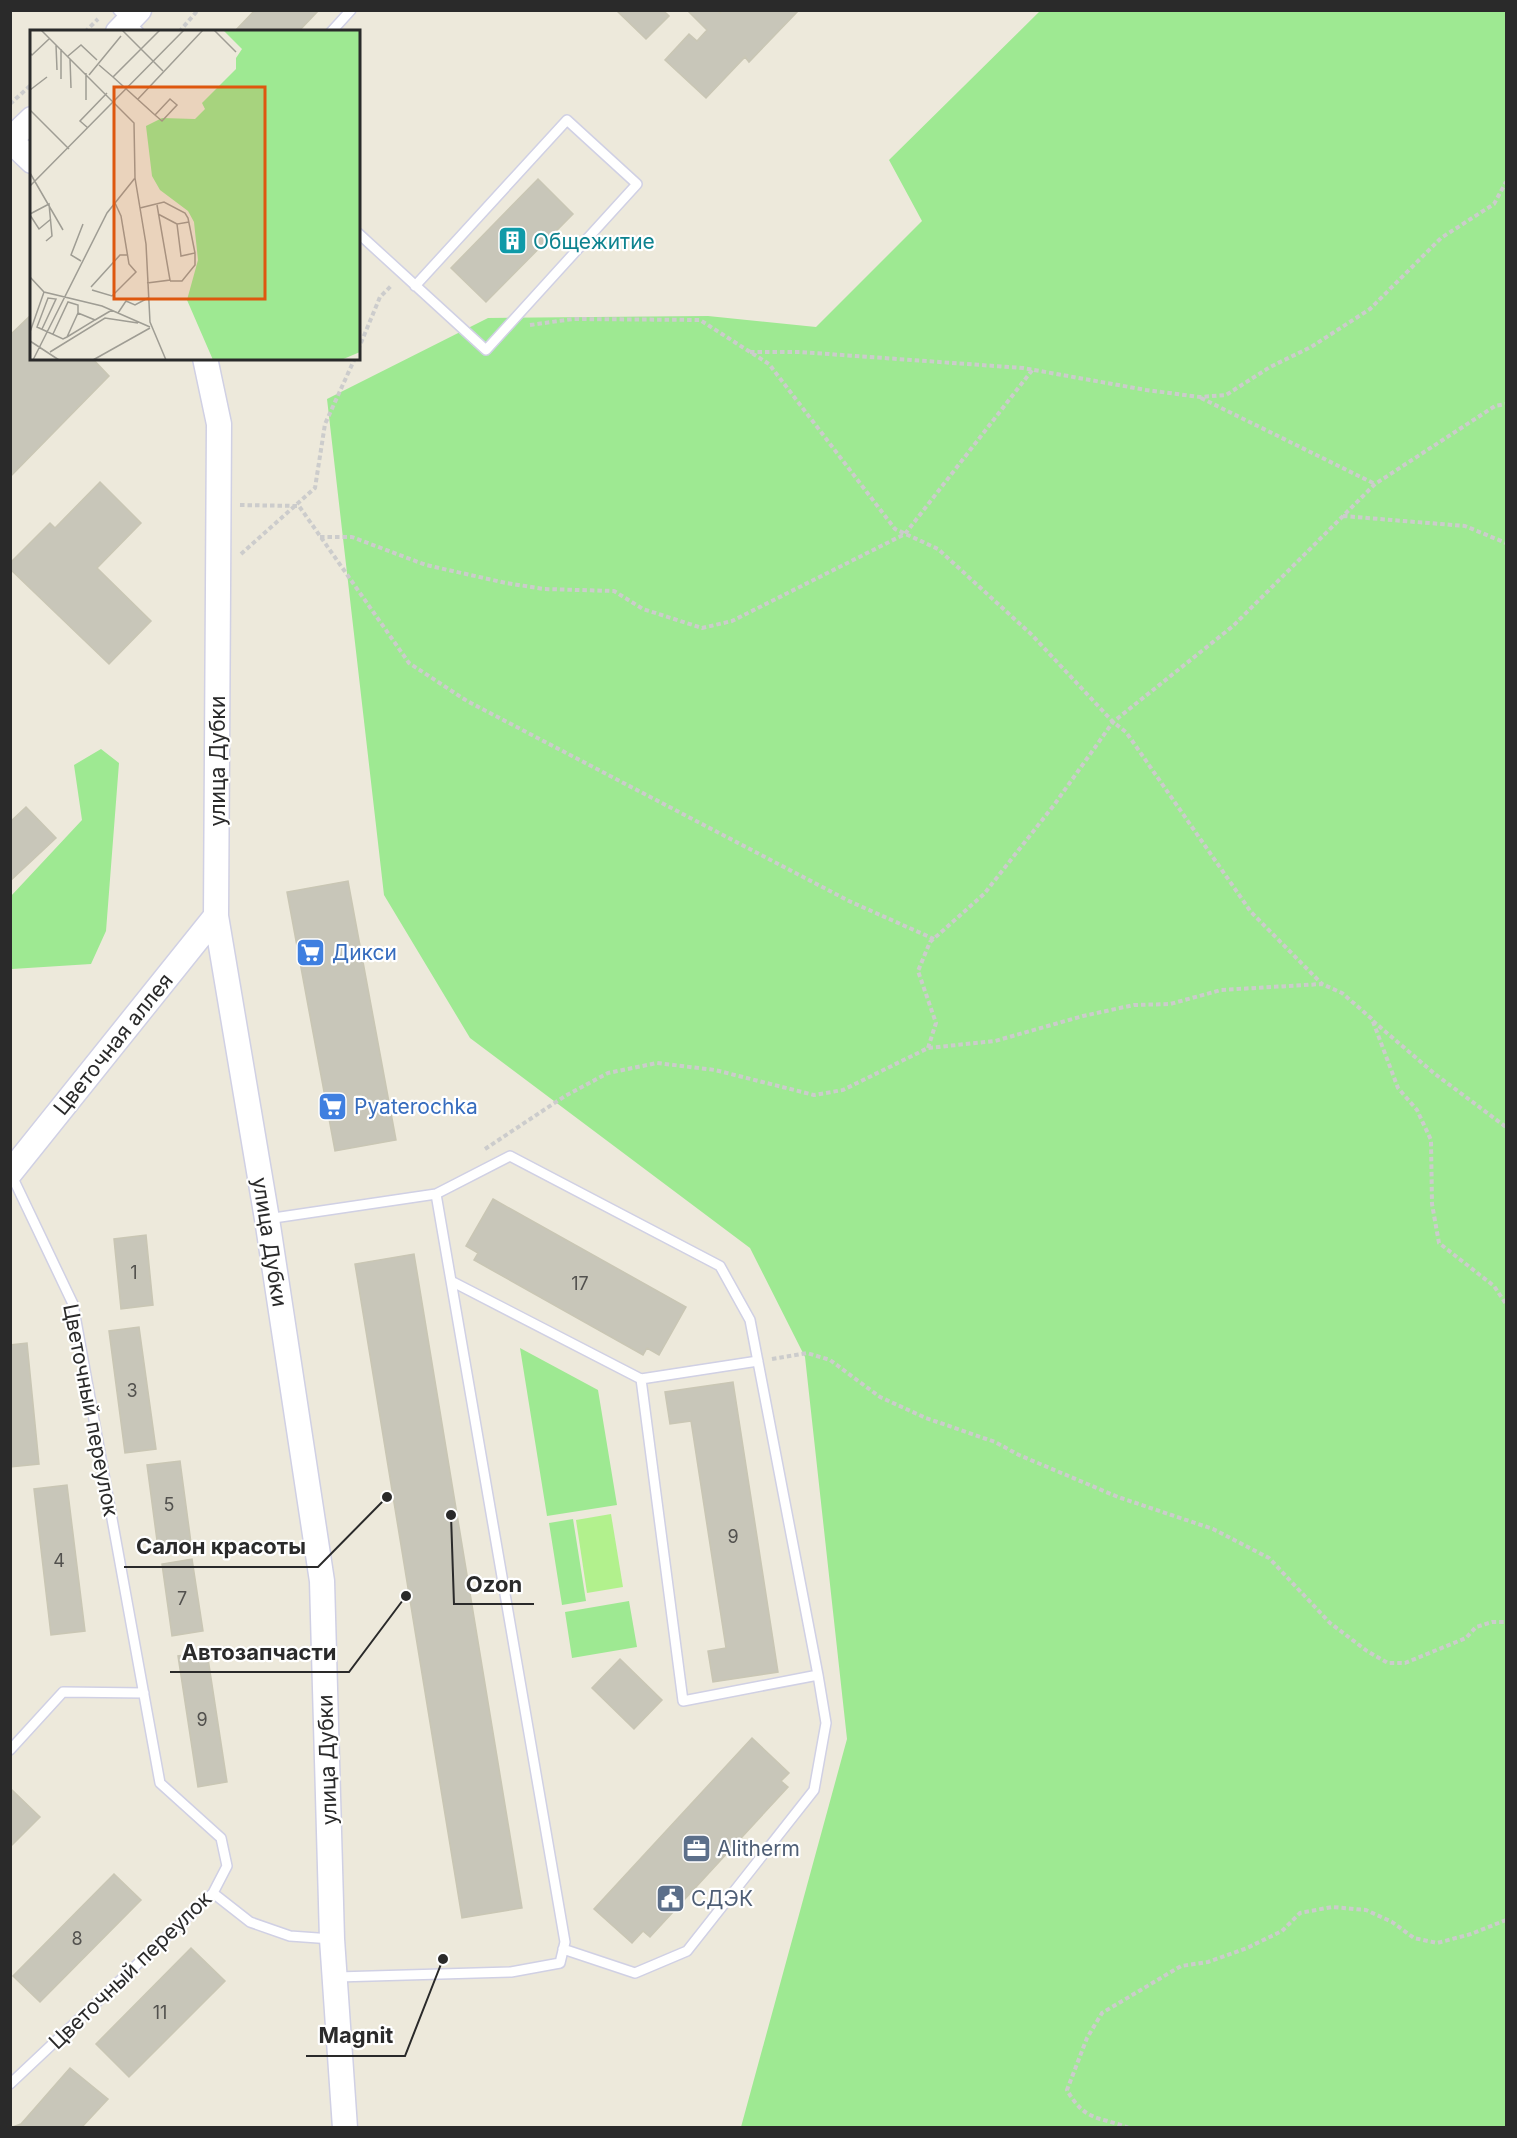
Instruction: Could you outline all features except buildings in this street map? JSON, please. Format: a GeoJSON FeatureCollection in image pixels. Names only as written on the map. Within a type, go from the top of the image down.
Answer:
{"type":"FeatureCollection","features":[{"type":"Feature","properties":{"kind":"street"},"geometry":{"type":"LineString","coordinates":[[30,121],[10,140],[30,159]]}},
{"type":"Feature","properties":{"kind":"street","name":"улица Дубки"},"geometry":{"type":"LineString","coordinates":[[205,360],[219,424],[216,916],[267,1220],[322,1581],[332,1940],[343,2127]]}},
{"type":"Feature","properties":{"kind":"street","name":"Цветочная аллея"},"geometry":{"type":"LineString","coordinates":[[10,1173],[216,916]]}},
{"type":"Feature","properties":{"kind":"lane"},"geometry":{"type":"LineString","coordinates":[[333,30],[351,10]]}},
{"type":"Feature","properties":{"kind":"lane"},"geometry":{"type":"LineString","coordinates":[[360,235],[415,286],[486,350],[637,184],[567,120],[415,286]]}},
{"type":"Feature","properties":{"kind":"lane"},"geometry":{"type":"LineString","coordinates":[[267,1220],[436,1194],[510,1156],[720,1266],[750,1320],[826,1724],[814,1790],[687,1951],[636,1973],[563,1949]]}},
{"type":"Feature","properties":{"kind":"lane","name":"Цветочный переулок"},"geometry":{"type":"LineString","coordinates":[[10,1173],[73,1304],[160,1783],[221,1838],[227,1866],[213,1893],[10,2084]]}},
{"type":"Feature","properties":{"kind":"lane"},"geometry":{"type":"LineString","coordinates":[[334,1977],[511,1972],[560,1964],[565,1942],[436,1194]]}},
{"type":"Feature","properties":{"kind":"lane"},"geometry":{"type":"LineString","coordinates":[[451,1281],[641,1378],[758,1361]]}},
{"type":"Feature","properties":{"kind":"lane"},"geometry":{"type":"LineString","coordinates":[[641,1378],[683,1701],[818,1676]]}},
{"type":"Feature","properties":{"kind":"lane"},"geometry":{"type":"LineString","coordinates":[[10,1750],[63,1692],[144,1693]]}},
{"type":"Feature","properties":{"kind":"lane"},"geometry":{"type":"LineString","coordinates":[[213,1893],[250,1922],[290,1936],[332,1940]]}},
{"type":"Feature","properties":{"kind":"path"},"geometry":{"type":"LineString","coordinates":[[181,30],[198,10]]}},
{"type":"Feature","properties":{"kind":"path"},"geometry":{"type":"LineString","coordinates":[[10,104],[30,86]]}},
{"type":"Feature","properties":{"kind":"path"},"geometry":{"type":"LineString","coordinates":[[750,352],[800,352],[1033,369],[1200,397],[1226,395],[1270,367],[1311,347],[1370,309],[1441,238],[1494,204],[1506,182]]}},
{"type":"Feature","properties":{"kind":"path"},"geometry":{"type":"LineString","coordinates":[[360,345],[380,297],[402,274]]}},
{"type":"Feature","properties":{"kind":"path"},"geometry":{"type":"LineString","coordinates":[[505,328],[573,319],[700,320],[769,364],[895,529],[938,549],[1032,634],[1113,722],[1126,732],[1251,912],[1322,984],[1342,993],[1435,1074],[1506,1127]]}},
{"type":"Feature","properties":{"kind":"path"},"geometry":{"type":"LineString","coordinates":[[218,574],[315,488],[326,424],[354,360]]}},
{"type":"Feature","properties":{"kind":"path"},"geometry":{"type":"LineString","coordinates":[[320,537],[352,537],[426,565],[506,583],[544,589],[614,591],[643,609],[702,628],[732,621],[905,534],[1033,369]]}},
{"type":"Feature","properties":{"kind":"path"},"geometry":{"type":"LineString","coordinates":[[1200,397],[1375,484]]}},
{"type":"Feature","properties":{"kind":"path"},"geometry":{"type":"LineString","coordinates":[[928,1048],[936,1023],[918,971],[934,939],[984,894],[1054,805],[1113,722],[1233,626],[1375,484],[1495,406],[1506,404]]}},
{"type":"Feature","properties":{"kind":"path"},"geometry":{"type":"LineString","coordinates":[[219,504],[299,506],[409,663],[477,707],[849,901],[934,939]]}},
{"type":"Feature","properties":{"kind":"path"},"geometry":{"type":"LineString","coordinates":[[1343,516],[1465,526],[1506,543]]}},
{"type":"Feature","properties":{"kind":"path"},"geometry":{"type":"LineString","coordinates":[[484,1149],[565,1096],[609,1073],[657,1063],[715,1070],[814,1095],[843,1090],[928,1048],[995,1041],[1083,1016],[1134,1005],[1170,1004],[1221,990],[1322,984]]}},
{"type":"Feature","properties":{"kind":"path"},"geometry":{"type":"LineString","coordinates":[[1371,1019],[1398,1088],[1417,1110],[1431,1140],[1432,1204],[1438,1243],[1494,1286],[1506,1305]]}},
{"type":"Feature","properties":{"kind":"path"},"geometry":{"type":"LineString","coordinates":[[758,1361],[807,1353],[830,1360],[880,1397],[926,1418],[995,1442],[1019,1455],[1118,1497],[1213,1529],[1269,1558],[1330,1623],[1367,1652],[1388,1663],[1405,1663],[1466,1638],[1476,1627],[1492,1622],[1506,1622]]}},
{"type":"Feature","properties":{"kind":"path"},"geometry":{"type":"LineString","coordinates":[[1129,2127],[1105,2121],[1077,2108],[1067,2090],[1087,2038],[1102,2013],[1181,1966],[1208,1962],[1247,1948],[1282,1931],[1300,1913],[1332,1907],[1366,1910],[1392,1922],[1414,1938],[1437,1943],[1471,1934],[1506,1920]]}},
{"type":"Feature","properties":{"kind":"green space"},"geometry":{"type":"Polygon","coordinates":[[[1040,11],[1506,11],[1506,2127],[741,2127],[847,1739],[805,1357],[750,1248],[470,1038],[384,895],[327,399],[488,318],[708,316],[816,327],[922,221],[889,160],[1040,11]]]}},
{"type":"Feature","properties":{"kind":"green space"},"geometry":{"type":"Polygon","coordinates":[[[101,749],[119,763],[106,931],[91,964],[12,969],[11,896],[82,820],[74,765],[101,749]]]}},
{"type":"Feature","properties":{"kind":"green space"},"geometry":{"type":"Polygon","coordinates":[[[520,1348],[598,1390],[617,1505],[547,1516],[520,1348]]]}},
{"type":"Feature","properties":{"kind":"green space"},"geometry":{"type":"Polygon","coordinates":[[[611,1514],[623,1587],[587,1593],[576,1520],[611,1514]]]}},
{"type":"Feature","properties":{"kind":"green space"},"geometry":{"type":"Polygon","coordinates":[[[573,1519],[586,1601],[562,1605],[549,1523],[573,1519]]]}},
{"type":"Feature","properties":{"kind":"green space"},"geometry":{"type":"Polygon","coordinates":[[[629,1601],[637,1647],[572,1658],[565,1612],[629,1601]]]}},
{"type":"Feature","properties":{"kind":"place","name":"Общежитие"},"geometry":{"type":"Point","coordinates":[512,241]}},
{"type":"Feature","properties":{"kind":"place","name":"Дикси"},"geometry":{"type":"Point","coordinates":[311,952]}},
{"type":"Feature","properties":{"kind":"place","name":"Pyaterochka"},"geometry":{"type":"Point","coordinates":[333,1106]}},
{"type":"Feature","properties":{"kind":"place","name":"Салон красоты"},"geometry":{"type":"Point","coordinates":[387,1497]}},
{"type":"Feature","properties":{"kind":"place","name":"Ozon"},"geometry":{"type":"Point","coordinates":[451,1515]}},
{"type":"Feature","properties":{"kind":"place","name":"Автозапчасти"},"geometry":{"type":"Point","coordinates":[406,1596]}},
{"type":"Feature","properties":{"kind":"place","name":"Alitherm"},"geometry":{"type":"Point","coordinates":[696,1848]}},
{"type":"Feature","properties":{"kind":"place","name":"СДЭК"},"geometry":{"type":"Point","coordinates":[670,1898]}},
{"type":"Feature","properties":{"kind":"place","name":"Magnit"},"geometry":{"type":"Point","coordinates":[443,1959]}}]}
